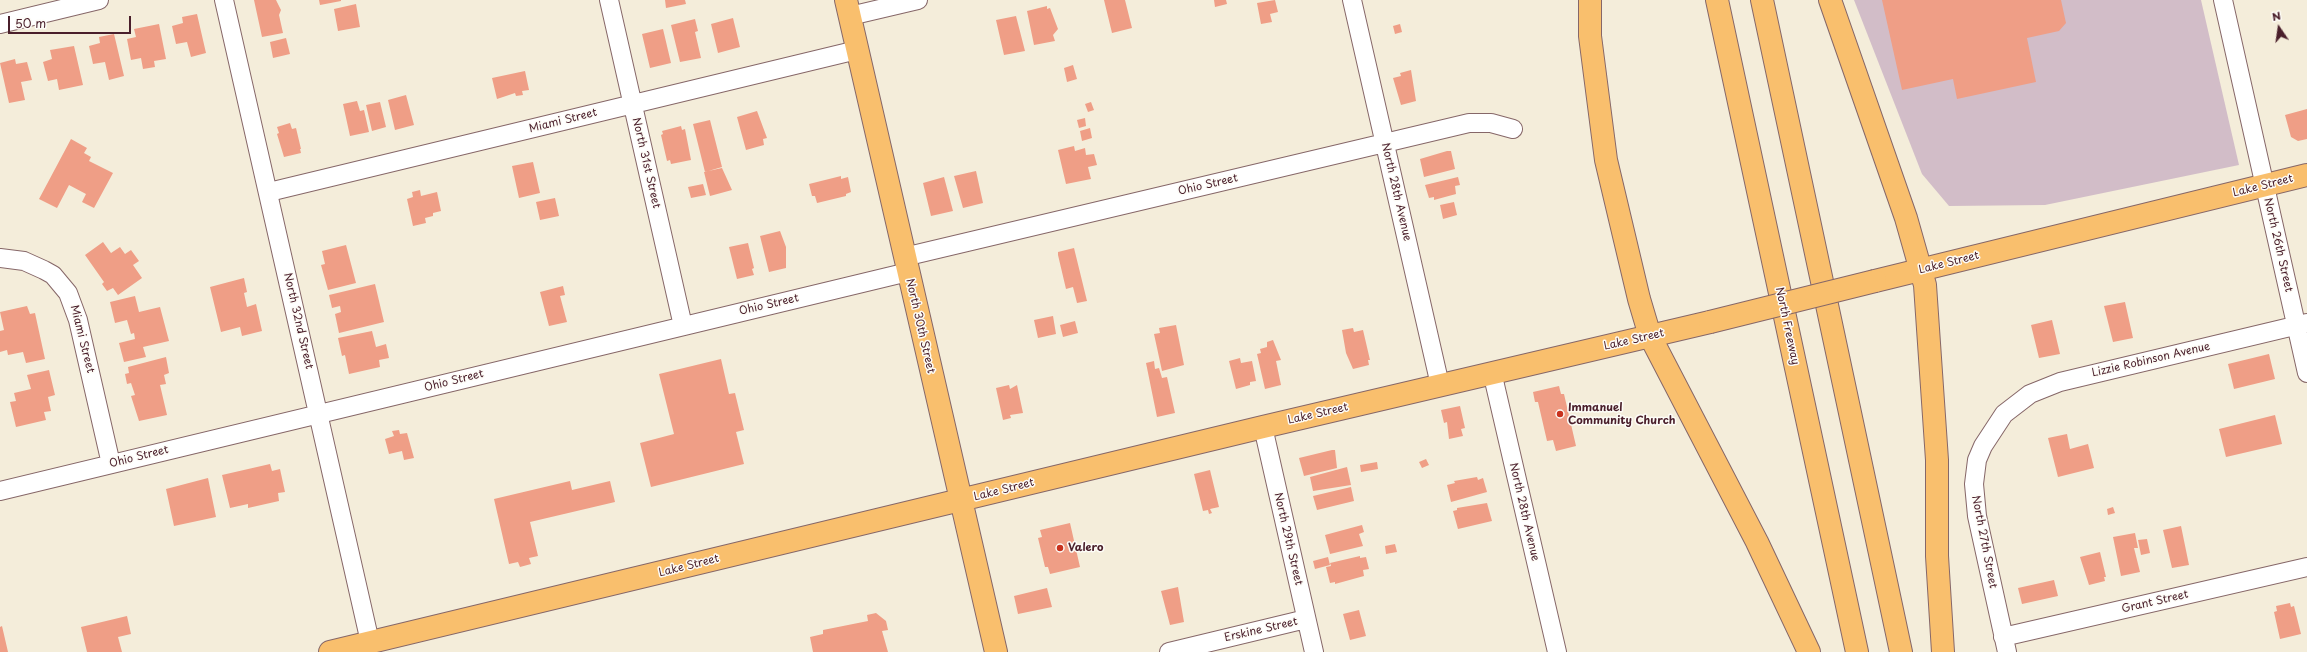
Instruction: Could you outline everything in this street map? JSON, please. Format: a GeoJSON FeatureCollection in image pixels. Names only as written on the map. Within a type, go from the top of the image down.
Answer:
{"type":"FeatureCollection","features":[{"type":"Feature","properties":{"kind":"main road"},"geometry":{"type":"LineString","coordinates":[[1590,0],[1590,36],[1606,160],[1639,299],[1650,336],[1776,582],[1809,652]]}},
{"type":"Feature","properties":{"kind":"main road","name":"North Freeway"},"geometry":{"type":"LineString","coordinates":[[1717,0],[1857,652]]}},
{"type":"Feature","properties":{"kind":"main road"},"geometry":{"type":"LineString","coordinates":[[1762,0],[1901,652]]}},
{"type":"Feature","properties":{"kind":"main road"},"geometry":{"type":"LineString","coordinates":[[1830,0],[1904,211],[1922,270],[1928,306],[1937,453],[1937,556],[1943,652]]}},
{"type":"Feature","properties":{"kind":"main road","name":"North 30th Street"},"geometry":{"type":"LineString","coordinates":[[848,8],[996,652]]}},
{"type":"Feature","properties":{"kind":"main road","name":"Lake Street"},"geometry":{"type":"LineString","coordinates":[[330,652],[1492,372],[1710,322],[2307,175]]}},
{"type":"Feature","properties":{"kind":"street"},"geometry":{"type":"LineString","coordinates":[[0,24],[99,0]]}},
{"type":"Feature","properties":{"kind":"street","name":"North 32nd Street"},"geometry":{"type":"LineString","coordinates":[[224,0],[269,192],[370,642]]}},
{"type":"Feature","properties":{"kind":"street","name":"North 31st Street"},"geometry":{"type":"LineString","coordinates":[[609,0],[683,326]]}},
{"type":"Feature","properties":{"kind":"street"},"geometry":{"type":"LineString","coordinates":[[848,8],[918,0]]}},
{"type":"Feature","properties":{"kind":"street","name":"North 28th Avenue"},"geometry":{"type":"LineString","coordinates":[[1352,0],[1440,385]]}},
{"type":"Feature","properties":{"kind":"street","name":"North 26th Street"},"geometry":{"type":"LineString","coordinates":[[2223,0],[2264,185],[2302,324],[2307,374]]}},
{"type":"Feature","properties":{"kind":"street","name":"Miami Street"},"geometry":{"type":"LineString","coordinates":[[269,192],[858,50]]}},
{"type":"Feature","properties":{"kind":"street","name":"Ohio Street"},"geometry":{"type":"LineString","coordinates":[[0,491],[683,326],[906,265],[1385,142],[1469,123],[1491,123],[1513,129]]}},
{"type":"Feature","properties":{"kind":"street","name":"Miami Street"},"geometry":{"type":"LineString","coordinates":[[0,258],[24,261],[44,270],[53,275],[68,293],[78,320],[111,464]]}},
{"type":"Feature","properties":{"kind":"street","name":"Lizzie Robinson Avenue"},"geometry":{"type":"LineString","coordinates":[[2004,414],[2030,394],[2060,382],[2302,324]]}},
{"type":"Feature","properties":{"kind":"street","name":"North 28th Avenue"},"geometry":{"type":"LineString","coordinates":[[1492,372],[1557,652]]}},
{"type":"Feature","properties":{"kind":"street","name":"North 27th Street"},"geometry":{"type":"LineString","coordinates":[[2004,414],[1983,446],[1977,460],[1974,484],[1977,516],[2005,645]]}},
{"type":"Feature","properties":{"kind":"street","name":"North 29th Street"},"geometry":{"type":"LineString","coordinates":[[1263,427],[1314,652]]}},
{"type":"Feature","properties":{"kind":"street","name":"Grant Street"},"geometry":{"type":"LineString","coordinates":[[2005,645],[2307,567]]}},
{"type":"Feature","properties":{"kind":"street","name":"Erskine Street"},"geometry":{"type":"LineString","coordinates":[[1169,652],[1306,619]]}},
{"type":"Feature","properties":{"kind":"shaded area"},"geometry":{"type":"Polygon","coordinates":[[[1854,0],[2201,0],[2239,165],[2045,205],[1949,206],[1922,174],[1854,0]]]}},
{"type":"Feature","properties":{"kind":"building"},"geometry":{"type":"Polygon","coordinates":[[[254,0],[276,0],[281,10],[279,15],[283,33],[262,37],[254,0]]]}},
{"type":"Feature","properties":{"kind":"building"},"geometry":{"type":"Polygon","coordinates":[[[319,0],[341,0],[341,1],[320,5],[319,0]]]}},
{"type":"Feature","properties":{"kind":"building"},"geometry":{"type":"Polygon","coordinates":[[[665,0],[685,0],[686,4],[666,8],[665,0]]]}},
{"type":"Feature","properties":{"kind":"building"},"geometry":{"type":"Polygon","coordinates":[[[1104,0],[1125,0],[1132,28],[1112,33],[1104,0]]]}},
{"type":"Feature","properties":{"kind":"building"},"geometry":{"type":"Polygon","coordinates":[[[1214,0],[1226,0],[1227,4],[1215,7],[1214,0]]]}},
{"type":"Feature","properties":{"kind":"building"},"geometry":{"type":"Polygon","coordinates":[[[1275,0],[1278,12],[1270,14],[1272,22],[1261,24],[1257,3],[1275,0]]]}},
{"type":"Feature","properties":{"kind":"building"},"geometry":{"type":"Polygon","coordinates":[[[1882,0],[2061,0],[2066,23],[2059,31],[2027,38],[2036,82],[1957,99],[1953,79],[1902,90],[1882,0]]]}},
{"type":"Feature","properties":{"kind":"building"},"geometry":{"type":"Polygon","coordinates":[[[356,4],[360,27],[338,31],[334,9],[356,4]]]}},
{"type":"Feature","properties":{"kind":"building"},"geometry":{"type":"Polygon","coordinates":[[[1047,6],[1047,9],[1050,8],[1058,29],[1053,35],[1055,41],[1034,45],[1027,11],[1047,6]]]}},
{"type":"Feature","properties":{"kind":"building"},"geometry":{"type":"Polygon","coordinates":[[[197,14],[206,53],[191,57],[187,42],[176,44],[172,26],[183,23],[182,17],[197,14]]]}},
{"type":"Feature","properties":{"kind":"building"},"geometry":{"type":"Polygon","coordinates":[[[1016,16],[1025,51],[1004,55],[996,20],[1016,16]]]}},
{"type":"Feature","properties":{"kind":"building"},"geometry":{"type":"Polygon","coordinates":[[[733,18],[740,47],[718,53],[711,24],[733,18]]]}},
{"type":"Feature","properties":{"kind":"building"},"geometry":{"type":"Polygon","coordinates":[[[695,19],[698,31],[695,32],[701,58],[680,62],[671,25],[695,19]]]}},
{"type":"Feature","properties":{"kind":"building"},"geometry":{"type":"Polygon","coordinates":[[[159,24],[166,59],[154,61],[155,67],[143,69],[141,58],[131,60],[127,39],[136,37],[134,29],[159,24]]]}},
{"type":"Feature","properties":{"kind":"building"},"geometry":{"type":"Polygon","coordinates":[[[1400,24],[1402,32],[1395,34],[1393,26],[1400,24]]]}},
{"type":"Feature","properties":{"kind":"building"},"geometry":{"type":"Polygon","coordinates":[[[663,29],[671,63],[650,68],[642,34],[663,29]]]}},
{"type":"Feature","properties":{"kind":"building"},"geometry":{"type":"Polygon","coordinates":[[[114,34],[124,76],[109,80],[105,62],[93,64],[89,46],[100,43],[99,37],[114,34]]]}},
{"type":"Feature","properties":{"kind":"building"},"geometry":{"type":"Polygon","coordinates":[[[286,38],[290,54],[273,58],[270,42],[286,38]]]}},
{"type":"Feature","properties":{"kind":"building"},"geometry":{"type":"Polygon","coordinates":[[[74,46],[83,85],[59,90],[57,79],[48,81],[43,62],[52,59],[50,50],[74,46]]]}},
{"type":"Feature","properties":{"kind":"building"},"geometry":{"type":"Polygon","coordinates":[[[15,59],[16,64],[27,62],[32,80],[21,82],[25,100],[9,103],[0,63],[15,59]]]}},
{"type":"Feature","properties":{"kind":"building"},"geometry":{"type":"Polygon","coordinates":[[[1073,65],[1077,79],[1067,82],[1064,68],[1073,65]]]}},
{"type":"Feature","properties":{"kind":"building"},"geometry":{"type":"Polygon","coordinates":[[[1411,70],[1416,101],[1401,105],[1393,78],[1401,76],[1400,73],[1411,70]]]}},
{"type":"Feature","properties":{"kind":"building"},"geometry":{"type":"Polygon","coordinates":[[[525,71],[529,90],[522,91],[523,95],[516,96],[515,93],[497,99],[492,78],[525,71]]]}},
{"type":"Feature","properties":{"kind":"building"},"geometry":{"type":"Polygon","coordinates":[[[406,95],[414,125],[395,130],[388,100],[406,95]]]}},
{"type":"Feature","properties":{"kind":"building"},"geometry":{"type":"Polygon","coordinates":[[[357,101],[360,111],[364,110],[369,132],[350,136],[343,104],[357,101]]]}},
{"type":"Feature","properties":{"kind":"building"},"geometry":{"type":"Polygon","coordinates":[[[380,102],[386,127],[372,131],[366,105],[380,102]]]}},
{"type":"Feature","properties":{"kind":"building"},"geometry":{"type":"Polygon","coordinates":[[[1091,102],[1094,110],[1088,112],[1085,104],[1091,102]]]}},
{"type":"Feature","properties":{"kind":"building"},"geometry":{"type":"Polygon","coordinates":[[[2307,109],[2307,139],[2298,141],[2291,137],[2285,115],[2307,109]]]}},
{"type":"Feature","properties":{"kind":"building"},"geometry":{"type":"Polygon","coordinates":[[[757,111],[767,138],[763,139],[764,145],[746,150],[737,117],[757,111]]]}},
{"type":"Feature","properties":{"kind":"building"},"geometry":{"type":"Polygon","coordinates":[[[1085,118],[1086,126],[1079,128],[1077,120],[1085,118]]]}},
{"type":"Feature","properties":{"kind":"building"},"geometry":{"type":"Polygon","coordinates":[[[710,120],[722,167],[705,172],[693,124],[710,120]]]}},
{"type":"Feature","properties":{"kind":"building"},"geometry":{"type":"Polygon","coordinates":[[[290,123],[292,129],[296,128],[301,153],[284,157],[277,134],[279,133],[277,127],[290,123]]]}},
{"type":"Feature","properties":{"kind":"building"},"geometry":{"type":"Polygon","coordinates":[[[681,126],[682,130],[685,129],[691,160],[671,164],[670,160],[667,161],[661,135],[663,134],[662,131],[681,126]]]}},
{"type":"Feature","properties":{"kind":"building"},"geometry":{"type":"Polygon","coordinates":[[[1090,128],[1092,138],[1082,141],[1080,131],[1090,128]]]}},
{"type":"Feature","properties":{"kind":"building"},"geometry":{"type":"Polygon","coordinates":[[[71,139],[87,148],[84,153],[91,157],[89,161],[113,173],[94,208],[82,202],[86,194],[69,185],[57,208],[39,199],[71,139]]]}},
{"type":"Feature","properties":{"kind":"building"},"geometry":{"type":"Polygon","coordinates":[[[1074,146],[1075,151],[1085,148],[1086,155],[1094,154],[1097,165],[1088,167],[1091,179],[1066,184],[1058,150],[1074,146]]]}},
{"type":"Feature","properties":{"kind":"building"},"geometry":{"type":"Polygon","coordinates":[[[1451,151],[1455,169],[1424,177],[1420,159],[1451,151]]]}},
{"type":"Feature","properties":{"kind":"building"},"geometry":{"type":"Polygon","coordinates":[[[533,162],[540,193],[519,198],[512,166],[533,162]]]}},
{"type":"Feature","properties":{"kind":"building"},"geometry":{"type":"Polygon","coordinates":[[[722,168],[732,190],[710,196],[704,172],[722,168]]]}},
{"type":"Feature","properties":{"kind":"building"},"geometry":{"type":"Polygon","coordinates":[[[976,171],[983,203],[963,208],[954,176],[976,171]]]}},
{"type":"Feature","properties":{"kind":"building"},"geometry":{"type":"Polygon","coordinates":[[[841,176],[841,179],[848,177],[851,192],[846,194],[846,196],[817,203],[815,196],[812,196],[809,184],[841,176]]]}},
{"type":"Feature","properties":{"kind":"building"},"geometry":{"type":"Polygon","coordinates":[[[944,177],[953,211],[931,216],[923,183],[944,177]]]}},
{"type":"Feature","properties":{"kind":"building"},"geometry":{"type":"Polygon","coordinates":[[[1458,177],[1460,185],[1455,186],[1456,194],[1434,200],[1434,197],[1429,198],[1425,185],[1458,177]]]}},
{"type":"Feature","properties":{"kind":"building"},"geometry":{"type":"Polygon","coordinates":[[[703,184],[706,195],[691,198],[688,187],[703,184]]]}},
{"type":"Feature","properties":{"kind":"building"},"geometry":{"type":"Polygon","coordinates":[[[420,190],[421,196],[437,192],[441,211],[433,213],[433,216],[425,218],[426,223],[413,226],[407,199],[413,197],[412,192],[420,190]]]}},
{"type":"Feature","properties":{"kind":"building"},"geometry":{"type":"Polygon","coordinates":[[[555,198],[559,216],[540,220],[536,202],[555,198]]]}},
{"type":"Feature","properties":{"kind":"building"},"geometry":{"type":"Polygon","coordinates":[[[1454,202],[1457,215],[1443,219],[1440,205],[1454,202]]]}},
{"type":"Feature","properties":{"kind":"building"},"geometry":{"type":"Polygon","coordinates":[[[780,231],[786,247],[786,268],[769,272],[760,236],[780,231]]]}},
{"type":"Feature","properties":{"kind":"building"},"geometry":{"type":"Polygon","coordinates":[[[103,242],[111,253],[120,247],[125,254],[131,250],[139,261],[133,265],[142,278],[118,295],[113,288],[107,291],[102,284],[104,282],[85,255],[103,242]]]}},
{"type":"Feature","properties":{"kind":"building"},"geometry":{"type":"Polygon","coordinates":[[[748,243],[754,268],[752,269],[754,275],[737,279],[729,247],[748,243]]]}},
{"type":"Feature","properties":{"kind":"building"},"geometry":{"type":"Polygon","coordinates":[[[346,245],[356,283],[328,290],[321,265],[325,264],[322,251],[346,245]]]}},
{"type":"Feature","properties":{"kind":"building"},"geometry":{"type":"Polygon","coordinates":[[[1074,248],[1087,301],[1077,303],[1073,287],[1066,289],[1058,255],[1058,252],[1074,248]]]}},
{"type":"Feature","properties":{"kind":"building"},"geometry":{"type":"Polygon","coordinates":[[[244,278],[247,292],[244,293],[247,307],[256,304],[262,331],[242,336],[240,327],[221,332],[210,287],[244,278]]]}},
{"type":"Feature","properties":{"kind":"building"},"geometry":{"type":"Polygon","coordinates":[[[375,284],[384,322],[339,333],[335,314],[341,312],[340,306],[332,308],[329,295],[375,284]]]}},
{"type":"Feature","properties":{"kind":"building"},"geometry":{"type":"Polygon","coordinates":[[[563,286],[565,295],[560,296],[567,322],[549,326],[540,292],[563,286]]]}},
{"type":"Feature","properties":{"kind":"building"},"geometry":{"type":"Polygon","coordinates":[[[135,296],[139,312],[160,307],[169,341],[143,347],[146,357],[124,362],[119,343],[135,339],[134,333],[131,334],[127,320],[115,323],[110,302],[135,296]]]}},
{"type":"Feature","properties":{"kind":"building"},"geometry":{"type":"Polygon","coordinates":[[[2125,302],[2133,338],[2113,342],[2104,306],[2125,302]]]}},
{"type":"Feature","properties":{"kind":"building"},"geometry":{"type":"Polygon","coordinates":[[[27,306],[30,314],[35,313],[45,359],[26,363],[23,352],[8,355],[7,350],[0,352],[0,331],[4,330],[0,312],[27,306]]]}},
{"type":"Feature","properties":{"kind":"building"},"geometry":{"type":"Polygon","coordinates":[[[1053,316],[1056,334],[1038,338],[1034,320],[1053,316]]]}},
{"type":"Feature","properties":{"kind":"building"},"geometry":{"type":"Polygon","coordinates":[[[2052,320],[2060,354],[2039,358],[2031,325],[2052,320]]]}},
{"type":"Feature","properties":{"kind":"building"},"geometry":{"type":"Polygon","coordinates":[[[1075,321],[1078,333],[1063,337],[1060,325],[1075,321]]]}},
{"type":"Feature","properties":{"kind":"building"},"geometry":{"type":"Polygon","coordinates":[[[1176,325],[1184,365],[1162,371],[1154,334],[1160,333],[1159,328],[1176,325]]]}},
{"type":"Feature","properties":{"kind":"building"},"geometry":{"type":"Polygon","coordinates":[[[1353,328],[1354,332],[1363,330],[1370,360],[1368,360],[1369,365],[1353,369],[1346,353],[1342,330],[1353,328]]]}},
{"type":"Feature","properties":{"kind":"building"},"geometry":{"type":"Polygon","coordinates":[[[372,331],[376,347],[386,344],[389,358],[379,360],[380,367],[349,374],[345,355],[342,356],[338,338],[372,331]]]}},
{"type":"Feature","properties":{"kind":"building"},"geometry":{"type":"Polygon","coordinates":[[[1273,340],[1281,360],[1276,361],[1281,385],[1265,389],[1257,354],[1261,353],[1260,349],[1267,347],[1267,342],[1273,340]]]}},
{"type":"Feature","properties":{"kind":"building"},"geometry":{"type":"Polygon","coordinates":[[[2269,354],[2275,379],[2234,389],[2228,364],[2269,354]]]}},
{"type":"Feature","properties":{"kind":"building"},"geometry":{"type":"Polygon","coordinates":[[[166,357],[169,373],[164,375],[166,384],[160,385],[167,415],[139,421],[131,396],[135,395],[131,383],[127,384],[125,374],[129,373],[128,367],[166,357]]]}},
{"type":"Feature","properties":{"kind":"building"},"geometry":{"type":"Polygon","coordinates":[[[1240,358],[1241,363],[1252,361],[1256,381],[1250,382],[1250,385],[1236,389],[1229,361],[1240,358]]]}},
{"type":"Feature","properties":{"kind":"building"},"geometry":{"type":"Polygon","coordinates":[[[721,359],[729,394],[735,393],[744,430],[736,432],[744,464],[651,487],[640,443],[674,434],[659,374],[721,359]]]}},
{"type":"Feature","properties":{"kind":"building"},"geometry":{"type":"Polygon","coordinates":[[[1154,361],[1155,369],[1159,368],[1162,378],[1167,377],[1175,413],[1157,417],[1146,363],[1154,361]]]}},
{"type":"Feature","properties":{"kind":"building"},"geometry":{"type":"Polygon","coordinates":[[[49,370],[55,395],[48,397],[51,411],[44,412],[46,420],[16,427],[10,402],[16,401],[14,393],[31,389],[27,375],[49,370]]]}},
{"type":"Feature","properties":{"kind":"building"},"geometry":{"type":"Polygon","coordinates":[[[1009,385],[1010,389],[1017,385],[1023,413],[1010,415],[1011,418],[1003,420],[996,388],[1009,385]]]}},
{"type":"Feature","properties":{"kind":"building"},"geometry":{"type":"Polygon","coordinates":[[[1559,386],[1561,394],[1564,394],[1576,446],[1556,451],[1553,440],[1547,441],[1538,402],[1535,402],[1533,392],[1559,386]]]}},
{"type":"Feature","properties":{"kind":"building"},"geometry":{"type":"Polygon","coordinates":[[[1460,406],[1465,428],[1461,429],[1463,436],[1449,439],[1447,422],[1444,423],[1441,410],[1460,406]]]}},
{"type":"Feature","properties":{"kind":"building"},"geometry":{"type":"Polygon","coordinates":[[[2275,415],[2282,444],[2226,457],[2219,429],[2275,415]]]}},
{"type":"Feature","properties":{"kind":"building"},"geometry":{"type":"Polygon","coordinates":[[[399,430],[400,434],[407,433],[414,458],[404,460],[402,451],[389,454],[385,439],[394,436],[392,431],[399,430]]]}},
{"type":"Feature","properties":{"kind":"building"},"geometry":{"type":"Polygon","coordinates":[[[2067,434],[2070,449],[2088,444],[2094,468],[2058,477],[2048,438],[2067,434]]]}},
{"type":"Feature","properties":{"kind":"building"},"geometry":{"type":"Polygon","coordinates":[[[1335,450],[1337,468],[1304,476],[1299,458],[1335,450]]]}},
{"type":"Feature","properties":{"kind":"building"},"geometry":{"type":"Polygon","coordinates":[[[1426,459],[1429,465],[1422,468],[1419,462],[1426,459]]]}},
{"type":"Feature","properties":{"kind":"building"},"geometry":{"type":"Polygon","coordinates":[[[1377,462],[1378,469],[1361,472],[1360,465],[1377,462]]]}},
{"type":"Feature","properties":{"kind":"building"},"geometry":{"type":"Polygon","coordinates":[[[270,464],[272,471],[280,469],[285,492],[278,493],[279,501],[248,508],[248,504],[230,508],[222,475],[270,464]]]}},
{"type":"Feature","properties":{"kind":"building"},"geometry":{"type":"Polygon","coordinates":[[[1347,467],[1351,485],[1313,491],[1310,477],[1347,467]]]}},
{"type":"Feature","properties":{"kind":"building"},"geometry":{"type":"Polygon","coordinates":[[[1210,470],[1219,507],[1210,509],[1212,513],[1209,514],[1208,510],[1203,511],[1194,474],[1210,470]]]}},
{"type":"Feature","properties":{"kind":"building"},"geometry":{"type":"Polygon","coordinates":[[[1477,477],[1478,480],[1483,478],[1487,492],[1451,502],[1447,485],[1455,483],[1454,481],[1477,477]]]}},
{"type":"Feature","properties":{"kind":"building"},"geometry":{"type":"Polygon","coordinates":[[[208,478],[216,517],[174,526],[166,489],[208,478]]]}},
{"type":"Feature","properties":{"kind":"building"},"geometry":{"type":"Polygon","coordinates":[[[570,481],[572,490],[610,481],[615,502],[530,522],[538,556],[529,558],[531,564],[520,567],[518,562],[509,564],[494,499],[570,481]]]}},
{"type":"Feature","properties":{"kind":"building"},"geometry":{"type":"Polygon","coordinates":[[[1351,487],[1354,501],[1317,510],[1313,496],[1351,487]]]}},
{"type":"Feature","properties":{"kind":"building"},"geometry":{"type":"Polygon","coordinates":[[[1487,503],[1492,521],[1458,529],[1453,511],[1457,510],[1457,508],[1487,503]]]}},
{"type":"Feature","properties":{"kind":"building"},"geometry":{"type":"Polygon","coordinates":[[[2113,507],[2115,513],[2108,515],[2107,509],[2113,507]]]}},
{"type":"Feature","properties":{"kind":"building"},"geometry":{"type":"Polygon","coordinates":[[[1070,523],[1080,567],[1050,574],[1048,567],[1045,567],[1038,538],[1042,537],[1040,530],[1070,523]]]}},
{"type":"Feature","properties":{"kind":"building"},"geometry":{"type":"Polygon","coordinates":[[[1362,525],[1364,532],[1359,534],[1363,546],[1330,554],[1325,535],[1362,525]]]}},
{"type":"Feature","properties":{"kind":"building"},"geometry":{"type":"Polygon","coordinates":[[[2181,526],[2189,565],[2172,568],[2163,530],[2181,526]]]}},
{"type":"Feature","properties":{"kind":"building"},"geometry":{"type":"Polygon","coordinates":[[[2135,533],[2138,548],[2134,548],[2140,572],[2121,576],[2113,537],[2135,533]]]}},
{"type":"Feature","properties":{"kind":"building"},"geometry":{"type":"Polygon","coordinates":[[[2147,539],[2150,553],[2141,555],[2138,540],[2147,539]]]}},
{"type":"Feature","properties":{"kind":"building"},"geometry":{"type":"Polygon","coordinates":[[[1395,544],[1397,552],[1386,554],[1385,546],[1395,544]]]}},
{"type":"Feature","properties":{"kind":"building"},"geometry":{"type":"Polygon","coordinates":[[[2100,552],[2106,577],[2104,577],[2105,581],[2089,585],[2080,557],[2100,552]]]}},
{"type":"Feature","properties":{"kind":"building"},"geometry":{"type":"Polygon","coordinates":[[[1360,556],[1360,558],[1366,557],[1369,569],[1363,570],[1364,576],[1335,584],[1335,582],[1330,583],[1326,567],[1331,566],[1330,563],[1360,556]]]}},
{"type":"Feature","properties":{"kind":"building"},"geometry":{"type":"Polygon","coordinates":[[[1328,557],[1330,565],[1315,569],[1313,561],[1328,557]]]}},
{"type":"Feature","properties":{"kind":"building"},"geometry":{"type":"Polygon","coordinates":[[[2054,580],[2058,596],[2022,604],[2018,588],[2054,580]]]}},
{"type":"Feature","properties":{"kind":"building"},"geometry":{"type":"Polygon","coordinates":[[[1178,587],[1184,622],[1170,625],[1161,591],[1178,587]]]}},
{"type":"Feature","properties":{"kind":"building"},"geometry":{"type":"Polygon","coordinates":[[[1047,588],[1052,607],[1018,614],[1014,596],[1047,588]]]}},
{"type":"Feature","properties":{"kind":"building"},"geometry":{"type":"Polygon","coordinates":[[[2290,603],[2291,607],[2294,606],[2301,634],[2280,639],[2274,612],[2277,611],[2276,606],[2290,603]]]}},
{"type":"Feature","properties":{"kind":"building"},"geometry":{"type":"Polygon","coordinates":[[[1359,610],[1366,636],[1350,640],[1343,614],[1359,610]]]}},
{"type":"Feature","properties":{"kind":"building"},"geometry":{"type":"Polygon","coordinates":[[[876,613],[886,621],[888,630],[882,631],[888,652],[813,652],[810,637],[823,634],[823,630],[868,621],[867,615],[876,613]]]}},
{"type":"Feature","properties":{"kind":"building"},"geometry":{"type":"Polygon","coordinates":[[[127,616],[131,634],[118,637],[122,652],[87,652],[81,627],[127,616]]]}},
{"type":"Feature","properties":{"kind":"building"},"geometry":{"type":"Polygon","coordinates":[[[2,626],[8,652],[0,652],[0,627],[2,626]]]}},
{"type":"Feature","properties":{"kind":"place","name":"Immanuel Community Church"},"geometry":{"type":"Point","coordinates":[1560,414]}},
{"type":"Feature","properties":{"kind":"place","name":"Valero"},"geometry":{"type":"Point","coordinates":[1060,548]}}]}
